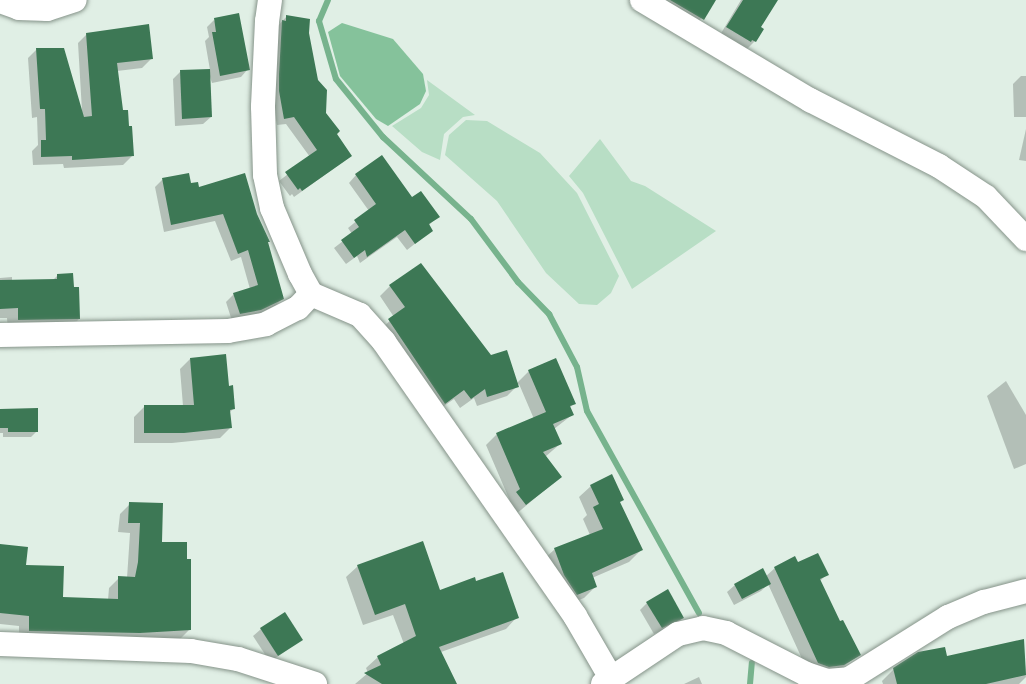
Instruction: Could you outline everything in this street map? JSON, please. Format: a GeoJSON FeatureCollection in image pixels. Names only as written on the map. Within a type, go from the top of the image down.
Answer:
{"type":"FeatureCollection","features":[{"type":"Feature","properties":{"kind":"street"},"geometry":{"type":"LineString","coordinates":[[0,1],[19,8],[47,9],[75,0]]}},
{"type":"Feature","properties":{"kind":"street"},"geometry":{"type":"LineString","coordinates":[[270,0],[263,107],[265,176],[272,208],[300,274],[311,294],[360,315],[384,342],[575,616],[607,681],[678,634],[703,628],[726,633],[806,674],[827,681],[849,679],[948,617],[984,602],[1026,591]]}},
{"type":"Feature","properties":{"kind":"street"},"geometry":{"type":"LineString","coordinates":[[642,0],[810,100],[939,166],[986,196],[1026,239]]}},
{"type":"Feature","properties":{"kind":"street"},"geometry":{"type":"LineString","coordinates":[[0,334],[228,331],[266,324],[298,308],[311,294]]}},
{"type":"Feature","properties":{"kind":"street"},"geometry":{"type":"LineString","coordinates":[[0,644],[190,651],[237,659],[315,684]]}},
{"type":"Feature","properties":{"kind":"green space"},"geometry":{"type":"Polygon","coordinates":[[[342,23],[393,39],[423,74],[426,91],[420,104],[388,126],[376,119],[340,76],[328,32],[342,23]]]}},
{"type":"Feature","properties":{"kind":"green space"},"geometry":{"type":"Polygon","coordinates":[[[427,80],[475,115],[463,117],[444,134],[440,160],[422,152],[392,126],[421,108],[429,95],[427,80]]]}},
{"type":"Feature","properties":{"kind":"green space"},"geometry":{"type":"Polygon","coordinates":[[[466,120],[487,121],[540,153],[577,193],[619,276],[611,293],[597,305],[579,304],[546,273],[497,201],[445,155],[449,135],[466,120]]]}},
{"type":"Feature","properties":{"kind":"green space"},"geometry":{"type":"Polygon","coordinates":[[[600,139],[631,181],[645,186],[716,231],[632,289],[583,193],[569,176],[600,139]]]}},
{"type":"Feature","properties":{"kind":"building"},"geometry":{"type":"Polygon","coordinates":[[[670,0],[716,0],[704,20],[670,0]]]}},
{"type":"Feature","properties":{"kind":"building"},"geometry":{"type":"Polygon","coordinates":[[[743,0],[778,0],[761,27],[764,29],[756,42],[752,40],[751,42],[726,27],[743,0]]]}},
{"type":"Feature","properties":{"kind":"building"},"geometry":{"type":"Polygon","coordinates":[[[239,13],[250,70],[220,76],[212,32],[216,32],[214,18],[239,13]]]}},
{"type":"Feature","properties":{"kind":"building"},"geometry":{"type":"Polygon","coordinates":[[[286,15],[310,19],[309,33],[318,80],[327,90],[326,113],[340,131],[337,134],[352,156],[302,191],[300,188],[298,190],[285,172],[317,150],[294,117],[284,119],[279,91],[279,74],[282,20],[286,21],[286,15]]]}},
{"type":"Feature","properties":{"kind":"building"},"geometry":{"type":"Polygon","coordinates":[[[149,24],[153,59],[117,63],[123,110],[128,110],[129,126],[132,126],[134,156],[72,160],[72,156],[41,157],[41,140],[46,140],[45,109],[40,109],[36,48],[64,48],[84,117],[92,116],[86,33],[149,24]]]}},
{"type":"Feature","properties":{"kind":"building"},"geometry":{"type":"Polygon","coordinates":[[[210,69],[212,117],[182,119],[180,70],[210,69]]]}},
{"type":"Feature","properties":{"kind":"building"},"geometry":{"type":"Polygon","coordinates":[[[382,155],[412,197],[421,191],[440,217],[429,224],[433,231],[415,244],[405,230],[367,257],[365,250],[354,258],[341,240],[359,227],[354,220],[376,204],[355,174],[382,155]]]}},
{"type":"Feature","properties":{"kind":"building"},"geometry":{"type":"Polygon","coordinates":[[[189,173],[191,183],[198,182],[199,187],[245,173],[257,214],[270,242],[268,242],[284,299],[261,310],[240,314],[233,293],[258,285],[248,250],[238,254],[223,214],[171,225],[162,178],[189,173]]]}},
{"type":"Feature","properties":{"kind":"building"},"geometry":{"type":"Polygon","coordinates":[[[421,263],[491,355],[507,350],[519,387],[487,397],[485,389],[471,399],[464,390],[445,404],[388,319],[405,307],[389,285],[421,263]]]}},
{"type":"Feature","properties":{"kind":"building"},"geometry":{"type":"Polygon","coordinates":[[[73,273],[74,287],[79,287],[80,319],[18,320],[18,308],[0,309],[0,280],[57,279],[57,274],[73,273]]]}},
{"type":"Feature","properties":{"kind":"building"},"geometry":{"type":"Polygon","coordinates":[[[226,354],[229,386],[233,385],[235,409],[230,410],[232,428],[184,433],[144,433],[144,405],[194,405],[190,358],[226,354]]]}},
{"type":"Feature","properties":{"kind":"building"},"geometry":{"type":"Polygon","coordinates":[[[556,358],[576,404],[570,406],[574,415],[553,424],[562,444],[543,452],[562,477],[526,505],[516,492],[520,489],[496,433],[546,412],[528,370],[556,358]]]}},
{"type":"Feature","properties":{"kind":"building"},"geometry":{"type":"Polygon","coordinates":[[[38,408],[38,432],[8,432],[8,428],[0,428],[0,409],[38,408]]]}},
{"type":"Feature","properties":{"kind":"building"},"geometry":{"type":"Polygon","coordinates":[[[612,474],[624,500],[620,502],[643,550],[592,573],[597,587],[577,595],[564,575],[554,548],[603,529],[593,507],[599,504],[590,485],[612,474]]]}},
{"type":"Feature","properties":{"kind":"building"},"geometry":{"type":"Polygon","coordinates":[[[129,502],[163,503],[162,542],[187,542],[187,559],[191,559],[191,630],[140,633],[29,631],[29,616],[0,613],[0,544],[28,547],[26,565],[64,566],[63,597],[118,599],[118,576],[135,577],[138,562],[140,523],[128,523],[129,502]]]}},
{"type":"Feature","properties":{"kind":"building"},"geometry":{"type":"Polygon","coordinates":[[[423,541],[440,590],[475,577],[476,581],[503,572],[519,618],[439,647],[457,684],[382,684],[364,673],[381,665],[377,656],[416,636],[405,604],[375,615],[357,565],[423,541]]]}},
{"type":"Feature","properties":{"kind":"building"},"geometry":{"type":"Polygon","coordinates":[[[818,553],[829,575],[820,579],[840,621],[843,620],[861,655],[844,665],[829,667],[818,663],[774,567],[795,556],[798,562],[818,553]]]}},
{"type":"Feature","properties":{"kind":"building"},"geometry":{"type":"Polygon","coordinates":[[[763,568],[771,584],[742,599],[734,584],[763,568]]]}},
{"type":"Feature","properties":{"kind":"building"},"geometry":{"type":"Polygon","coordinates":[[[668,589],[684,618],[662,628],[646,602],[668,589]]]}},
{"type":"Feature","properties":{"kind":"building"},"geometry":{"type":"Polygon","coordinates":[[[285,612],[303,640],[278,656],[260,628],[285,612]]]}},
{"type":"Feature","properties":{"kind":"building"},"geometry":{"type":"Polygon","coordinates":[[[1024,639],[1026,675],[986,684],[897,684],[893,668],[918,652],[945,647],[947,656],[1024,639]]]}},
{"type":"Feature","properties":{"kind":"waterway"},"geometry":{"type":"LineString","coordinates":[[328,0],[319,21],[336,79],[383,137],[471,219],[518,282],[549,314],[577,367],[587,411],[699,613]]}},
{"type":"Feature","properties":{"kind":"waterway"},"geometry":{"type":"LineString","coordinates":[[750,684],[752,663]]}}]}
